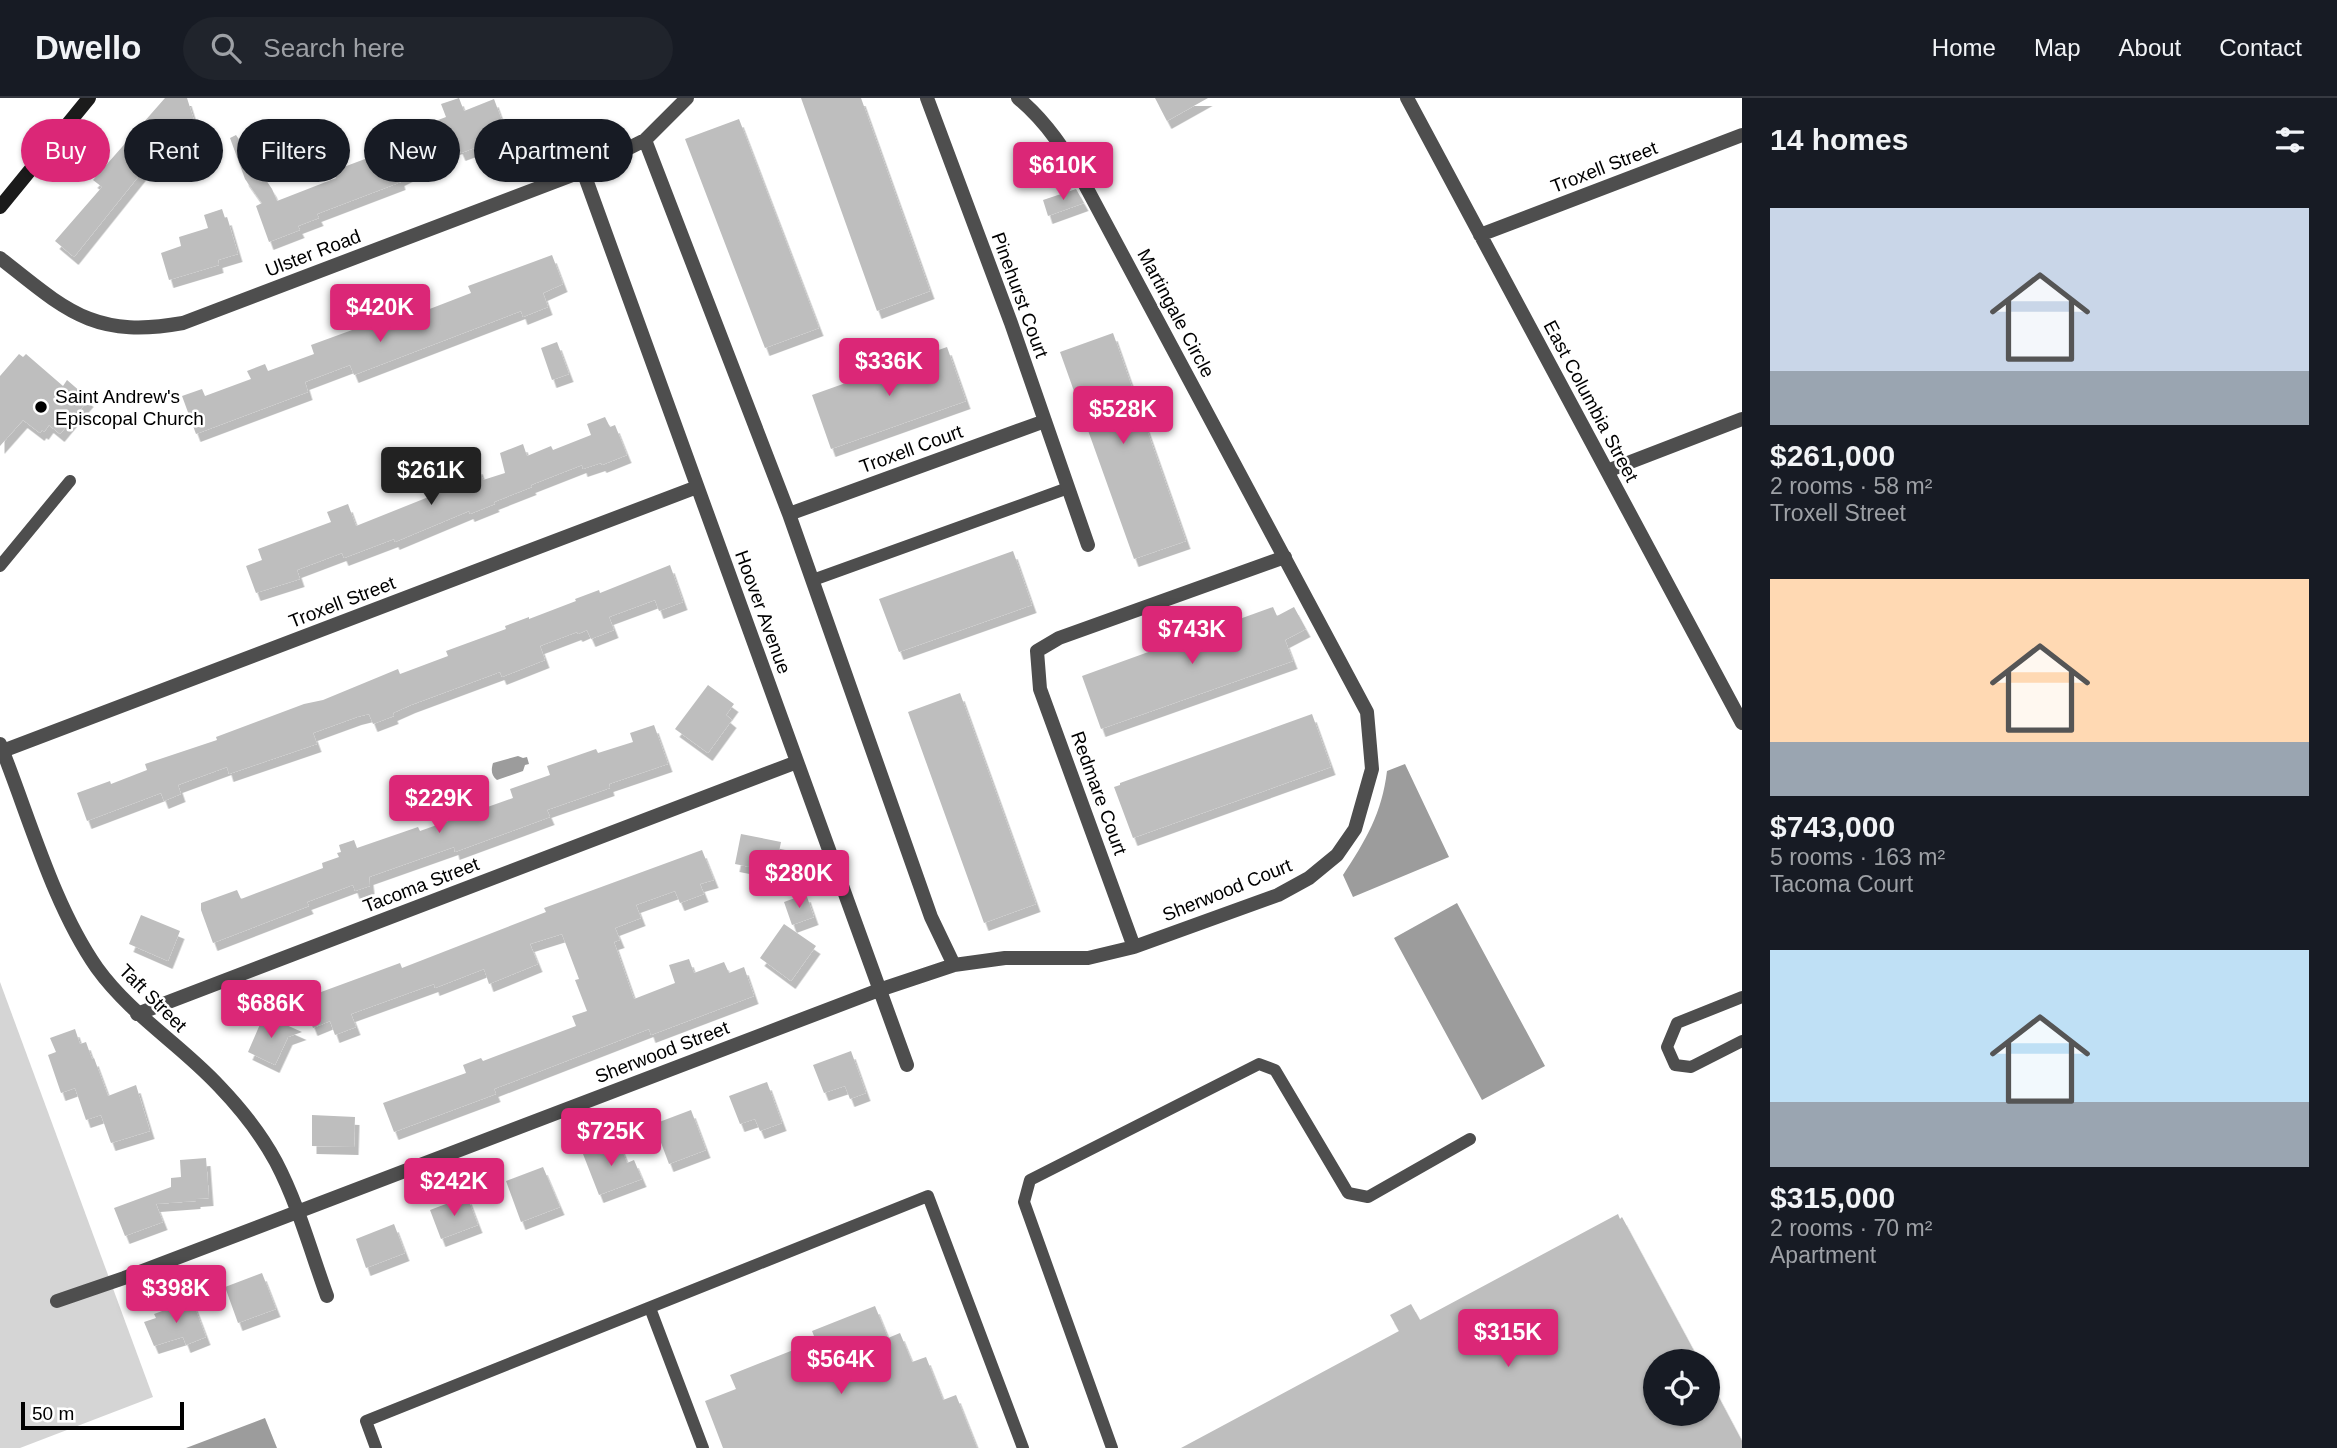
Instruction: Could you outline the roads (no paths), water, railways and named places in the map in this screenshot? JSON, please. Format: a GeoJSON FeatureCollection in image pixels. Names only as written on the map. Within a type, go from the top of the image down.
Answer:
{"type":"FeatureCollection","features":[{"type":"Feature","properties":{"kind":"street"},"geometry":{"type":"LineString","coordinates":[[2,202],[89,98]]}},
{"type":"Feature","properties":{"kind":"street"},"geometry":{"type":"LineString","coordinates":[[687,98],[645,140],[789,514],[931,917],[954,965]]}},
{"type":"Feature","properties":{"kind":"street","name":"Pinehurst Court"},"geometry":{"type":"LineString","coordinates":[[927,98],[1011,323],[1088,545]]}},
{"type":"Feature","properties":{"kind":"street","name":"Martingale Circle"},"geometry":{"type":"LineString","coordinates":[[1018,98],[1037,114],[1060,144],[1084,183],[1285,557]]}},
{"type":"Feature","properties":{"kind":"street","name":"East Columbia Street"},"geometry":{"type":"LineString","coordinates":[[1407,98],[1742,723]]}},
{"type":"Feature","properties":{"kind":"street","name":"Troxell Street"},"geometry":{"type":"LineString","coordinates":[[1480,235],[1742,135]]}},
{"type":"Feature","properties":{"kind":"street","name":"Ulster Road"},"geometry":{"type":"LineString","coordinates":[[633,146],[645,140]]}},
{"type":"Feature","properties":{"kind":"street","name":"Ulster Road"},"geometry":{"type":"LineString","coordinates":[[0,258],[62,307],[76,314],[129,328],[156,328],[183,323],[557,182]]}},
{"type":"Feature","properties":{"kind":"street","name":"Hoover Avenue"},"geometry":{"type":"LineString","coordinates":[[587,182],[907,1065]]}},
{"type":"Feature","properties":{"kind":"street"},"geometry":{"type":"LineString","coordinates":[[1607,471],[1742,419]]}},
{"type":"Feature","properties":{"kind":"street","name":"Troxell Court"},"geometry":{"type":"LineString","coordinates":[[789,514],[1045,421]]}},
{"type":"Feature","properties":{"kind":"street","name":"Troxell Street"},"geometry":{"type":"LineString","coordinates":[[1,749],[697,487]]}},
{"type":"Feature","properties":{"kind":"street","name":"Redmare Court"},"geometry":{"type":"LineString","coordinates":[[1134,947],[1040,689],[1037,651],[1059,638],[1285,557]]}},
{"type":"Feature","properties":{"kind":"street","name":"Sherwood Court"},"geometry":{"type":"LineString","coordinates":[[1134,947],[1278,895],[1309,878],[1337,855],[1355,829],[1372,769],[1367,712],[1285,557]]}},
{"type":"Feature","properties":{"kind":"street","name":"Taft Street"},"geometry":{"type":"LineString","coordinates":[[1,749],[63,906],[81,943],[97,968],[137,1014],[217,1083],[246,1115],[275,1161],[297,1212],[327,1296]]}},
{"type":"Feature","properties":{"kind":"street","name":"Tacoma Street"},"geometry":{"type":"LineString","coordinates":[[137,1014],[797,762]]}},
{"type":"Feature","properties":{"kind":"street","name":"Sherwood Street"},"geometry":{"type":"LineString","coordinates":[[57,1301],[879,989],[954,965],[1005,958],[1088,958],[1134,947]]}},
{"type":"Feature","properties":{"kind":"lane"},"geometry":{"type":"LineString","coordinates":[[0,566],[71,481]]}},
{"type":"Feature","properties":{"kind":"lane"},"geometry":{"type":"LineString","coordinates":[[813,580],[1068,488]]}},
{"type":"Feature","properties":{"kind":"lane"},"geometry":{"type":"LineString","coordinates":[[1742,997],[1677,1023],[1667,1047],[1675,1065],[1691,1067],[1742,1041]]}},
{"type":"Feature","properties":{"kind":"lane"},"geometry":{"type":"LineString","coordinates":[[1112,1448],[1024,1202],[1030,1180],[1259,1064],[1275,1070],[1348,1194],[1368,1197],[1471,1139]]}},
{"type":"Feature","properties":{"kind":"lane"},"geometry":{"type":"LineString","coordinates":[[376,1448],[366,1421],[928,1196],[1023,1448]]}},
{"type":"Feature","properties":{"kind":"lane"},"geometry":{"type":"LineString","coordinates":[[650,1308],[703,1448]]}},
{"type":"Feature","properties":{"kind":"place","name":"Saint Andrew's Episcopal Church"},"geometry":{"type":"Point","coordinates":[41,407]}}]}
